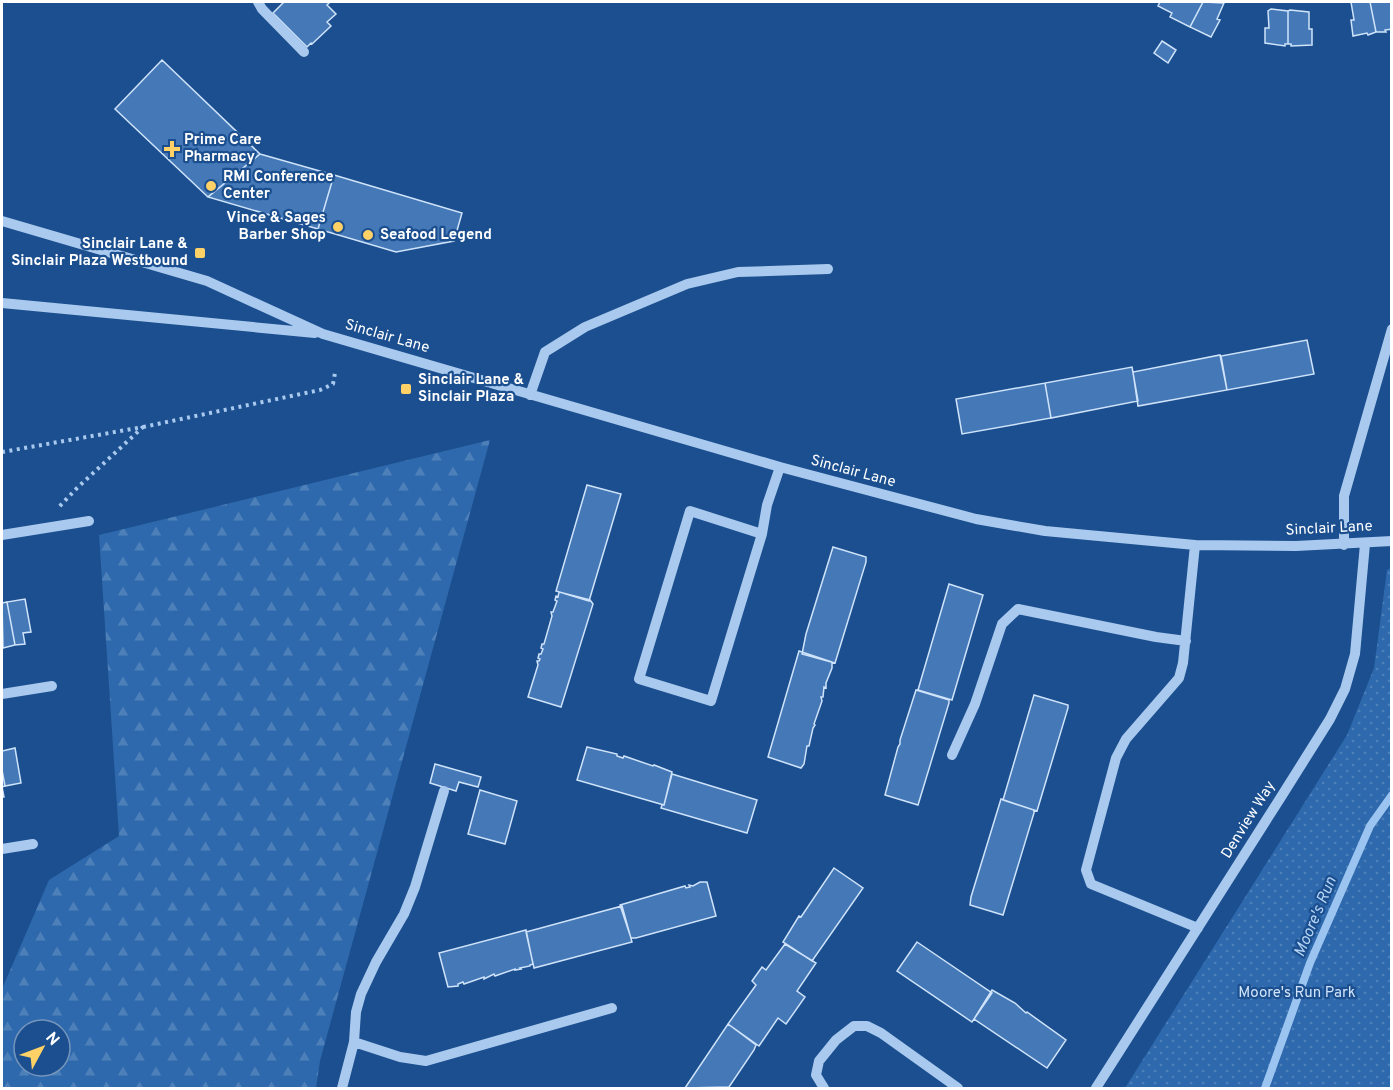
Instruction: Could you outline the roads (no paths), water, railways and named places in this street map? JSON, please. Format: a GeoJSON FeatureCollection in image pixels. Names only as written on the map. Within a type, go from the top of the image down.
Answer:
{"type":"FeatureCollection","features":[{"type":"Feature","properties":{"kind":"street"},"geometry":{"type":"LineString","coordinates":[[258,2],[262,9],[304,51]]}},
{"type":"Feature","properties":{"kind":"street","name":"Sinclair Lane"},"geometry":{"type":"LineString","coordinates":[[2,221],[207,281],[323,334],[780,467],[976,519],[1045,531],[1195,545],[1245,547],[1344,545],[1392,541]]}},
{"type":"Feature","properties":{"kind":"street"},"geometry":{"type":"LineString","coordinates":[[530,394],[545,352],[585,327],[687,284],[738,272],[828,269]]}},
{"type":"Feature","properties":{"kind":"street","name":"Sinclair Lane"},"geometry":{"type":"LineString","coordinates":[[2,303],[323,334]]}},
{"type":"Feature","properties":{"kind":"street"},"geometry":{"type":"LineString","coordinates":[[1344,545],[1344,496],[1392,329]]}},
{"type":"Feature","properties":{"kind":"street"},"geometry":{"type":"LineString","coordinates":[[762,534],[690,512],[639,679],[711,701],[762,534],[767,505],[780,467]]}},
{"type":"Feature","properties":{"kind":"street"},"geometry":{"type":"LineString","coordinates":[[2,535],[89,521]]}},
{"type":"Feature","properties":{"kind":"street","name":"Denview Way"},"geometry":{"type":"LineString","coordinates":[[1096,1089],[1330,719],[1345,689],[1355,654],[1365,544]]}},
{"type":"Feature","properties":{"kind":"street"},"geometry":{"type":"LineString","coordinates":[[1195,545],[1184,663],[1179,678],[1126,739],[1116,758],[1086,870],[1091,884],[1198,928]]}},
{"type":"Feature","properties":{"kind":"street"},"geometry":{"type":"LineString","coordinates":[[952,755],[975,704],[1002,624],[1018,609],[1155,637],[1186,641]]}},
{"type":"Feature","properties":{"kind":"street"},"geometry":{"type":"LineString","coordinates":[[2,694],[52,686]]}},
{"type":"Feature","properties":{"kind":"street"},"geometry":{"type":"LineString","coordinates":[[342,1089],[354,1042],[356,1012],[361,994],[376,962],[404,914],[415,887],[444,792]]}},
{"type":"Feature","properties":{"kind":"street"},"geometry":{"type":"LineString","coordinates":[[2,849],[33,844]]}},
{"type":"Feature","properties":{"kind":"street"},"geometry":{"type":"LineString","coordinates":[[354,1042],[400,1057],[426,1061],[612,1008]]}},
{"type":"Feature","properties":{"kind":"street"},"geometry":{"type":"LineString","coordinates":[[824,1089],[816,1074],[819,1061],[836,1040],[854,1026],[867,1026],[881,1033],[958,1089]]}},
{"type":"Feature","properties":{"kind":"waterway","name":"Moore's Run"},"geometry":{"type":"LineString","coordinates":[[1265,1088],[1310,963],[1370,826],[1392,795]]}},
{"type":"Feature","properties":{"kind":"place","name":"Prime Care Pharmacy"},"geometry":{"type":"Point","coordinates":[172,149]}},
{"type":"Feature","properties":{"kind":"place","name":"RMI Conference Center"},"geometry":{"type":"Point","coordinates":[211,186]}},
{"type":"Feature","properties":{"kind":"place","name":"Vince & Sages Barber Shop"},"geometry":{"type":"Point","coordinates":[338,227]}},
{"type":"Feature","properties":{"kind":"place","name":"Seafood Legend"},"geometry":{"type":"Point","coordinates":[368,235]}},
{"type":"Feature","properties":{"kind":"place","name":"Sinclair Lane & Sinclair Plaza Westbound"},"geometry":{"type":"Point","coordinates":[200,253]}},
{"type":"Feature","properties":{"kind":"place","name":"Sinclair Lane & Sinclair Plaza"},"geometry":{"type":"Point","coordinates":[406,389]}},
{"type":"Feature","properties":{"kind":"park label","name":"Moore's Run Park"},"geometry":{"type":"Point","coordinates":[1297,993]}}]}
